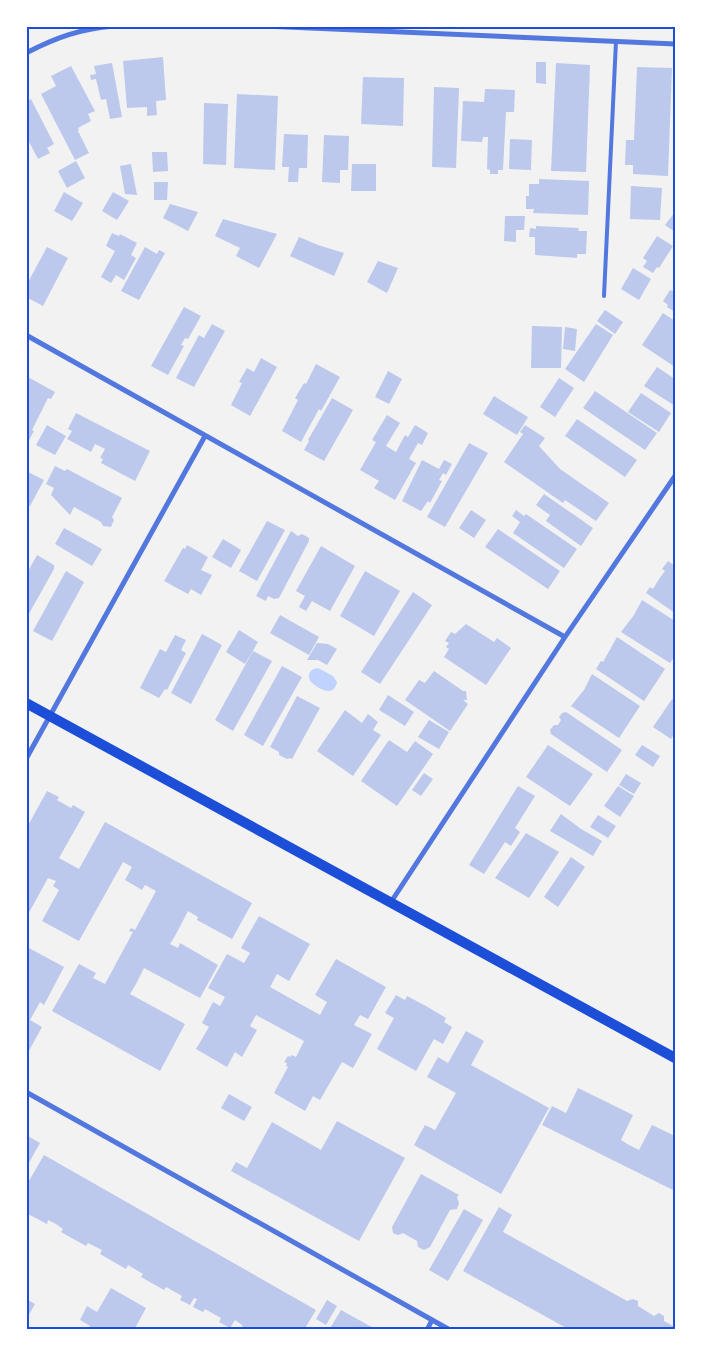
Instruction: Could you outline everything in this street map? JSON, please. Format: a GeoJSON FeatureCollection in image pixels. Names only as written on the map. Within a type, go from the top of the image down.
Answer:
{"type":"FeatureCollection","features":[{"type":"Feature","properties":{"kind":"main road"},"geometry":{"type":"LineString","coordinates":[[26,703],[675,1058]]}},
{"type":"Feature","properties":{"kind":"street"},"geometry":{"type":"LineString","coordinates":[[26,53],[56,38],[94,28],[114,26]]}},
{"type":"Feature","properties":{"kind":"street"},"geometry":{"type":"LineString","coordinates":[[264,26],[675,44]]}},
{"type":"Feature","properties":{"kind":"street"},"geometry":{"type":"LineString","coordinates":[[26,335],[565,637]]}},
{"type":"Feature","properties":{"kind":"street"},"geometry":{"type":"LineString","coordinates":[[26,759],[205,436]]}},
{"type":"Feature","properties":{"kind":"street"},"geometry":{"type":"LineString","coordinates":[[391,902],[565,637],[675,476]]}},
{"type":"Feature","properties":{"kind":"street"},"geometry":{"type":"LineString","coordinates":[[26,1092],[450,1330]]}},
{"type":"Feature","properties":{"kind":"street"},"geometry":{"type":"LineString","coordinates":[[427,1330],[432,1320]]}},
{"type":"Feature","properties":{"kind":"lane"},"geometry":{"type":"LineString","coordinates":[[604,296],[616,41]]}},
{"type":"Feature","properties":{"kind":"water"},"geometry":{"type":"Polygon","coordinates":[[[318,668],[333,676],[337,682],[333,690],[321,689],[310,681],[310,672],[318,668]]]}},
{"type":"Feature","properties":{"kind":"building"},"geometry":{"type":"Polygon","coordinates":[[[163,57],[166,100],[156,101],[157,115],[147,116],[147,107],[127,108],[123,61],[163,57]]]}},
{"type":"Feature","properties":{"kind":"building"},"geometry":{"type":"Polygon","coordinates":[[[536,62],[546,62],[546,84],[536,83],[536,62]]]}},
{"type":"Feature","properties":{"kind":"building"},"geometry":{"type":"Polygon","coordinates":[[[112,63],[122,117],[110,119],[106,99],[101,100],[96,79],[91,80],[90,75],[96,74],[94,66],[112,63]]]}},
{"type":"Feature","properties":{"kind":"building"},"geometry":{"type":"Polygon","coordinates":[[[556,63],[590,65],[586,172],[551,171],[556,63]]]}},
{"type":"Feature","properties":{"kind":"building"},"geometry":{"type":"Polygon","coordinates":[[[71,66],[95,111],[88,114],[91,121],[78,128],[89,153],[75,160],[41,94],[56,86],[51,76],[71,66]]]}},
{"type":"Feature","properties":{"kind":"building"},"geometry":{"type":"Polygon","coordinates":[[[637,67],[672,68],[668,176],[633,174],[633,165],[625,165],[626,140],[634,140],[637,67]]]}},
{"type":"Feature","properties":{"kind":"building"},"geometry":{"type":"Polygon","coordinates":[[[363,77],[404,78],[403,126],[361,124],[363,77]]]}},
{"type":"Feature","properties":{"kind":"building"},"geometry":{"type":"Polygon","coordinates":[[[434,87],[459,88],[456,168],[432,167],[434,87]]]}},
{"type":"Feature","properties":{"kind":"building"},"geometry":{"type":"Polygon","coordinates":[[[485,89],[515,90],[514,112],[506,112],[503,170],[498,170],[498,174],[490,174],[490,170],[487,169],[488,137],[483,137],[482,142],[461,141],[463,101],[484,102],[485,89]]]}},
{"type":"Feature","properties":{"kind":"building"},"geometry":{"type":"Polygon","coordinates":[[[237,94],[278,96],[275,170],[234,168],[237,94]]]}},
{"type":"Feature","properties":{"kind":"building"},"geometry":{"type":"Polygon","coordinates":[[[31,99],[54,144],[47,148],[50,153],[38,159],[26,136],[26,102],[31,99]]]}},
{"type":"Feature","properties":{"kind":"building"},"geometry":{"type":"Polygon","coordinates":[[[204,103],[228,104],[226,165],[203,164],[204,103]]]}},
{"type":"Feature","properties":{"kind":"building"},"geometry":{"type":"Polygon","coordinates":[[[284,134],[308,135],[307,168],[299,168],[298,182],[288,182],[289,167],[282,167],[284,134]]]}},
{"type":"Feature","properties":{"kind":"building"},"geometry":{"type":"Polygon","coordinates":[[[324,135],[349,136],[348,170],[340,170],[340,183],[322,182],[324,135]]]}},
{"type":"Feature","properties":{"kind":"building"},"geometry":{"type":"Polygon","coordinates":[[[510,139],[532,140],[531,170],[509,169],[510,139]]]}},
{"type":"Feature","properties":{"kind":"building"},"geometry":{"type":"Polygon","coordinates":[[[152,152],[167,152],[168,171],[153,172],[152,152]]]}},
{"type":"Feature","properties":{"kind":"building"},"geometry":{"type":"Polygon","coordinates":[[[76,161],[85,178],[67,188],[58,171],[76,161]]]}},
{"type":"Feature","properties":{"kind":"building"},"geometry":{"type":"Polygon","coordinates":[[[131,164],[137,195],[125,194],[120,166],[131,164]]]}},
{"type":"Feature","properties":{"kind":"building"},"geometry":{"type":"Polygon","coordinates":[[[352,164],[376,164],[376,191],[351,191],[352,164]]]}},
{"type":"Feature","properties":{"kind":"building"},"geometry":{"type":"Polygon","coordinates":[[[539,179],[589,181],[588,215],[533,213],[534,209],[526,209],[526,196],[529,196],[529,184],[539,184],[539,179]]]}},
{"type":"Feature","properties":{"kind":"building"},"geometry":{"type":"Polygon","coordinates":[[[154,182],[168,182],[167,200],[154,200],[154,182]]]}},
{"type":"Feature","properties":{"kind":"building"},"geometry":{"type":"Polygon","coordinates":[[[631,186],[662,188],[660,220],[630,219],[631,186]]]}},
{"type":"Feature","properties":{"kind":"building"},"geometry":{"type":"Polygon","coordinates":[[[64,192],[83,203],[72,221],[54,211],[64,192]]]}},
{"type":"Feature","properties":{"kind":"building"},"geometry":{"type":"Polygon","coordinates":[[[113,192],[129,201],[117,220],[102,211],[113,192]]]}},
{"type":"Feature","properties":{"kind":"building"},"geometry":{"type":"Polygon","coordinates":[[[170,204],[198,212],[188,231],[163,218],[170,204]]]}},
{"type":"Feature","properties":{"kind":"building"},"geometry":{"type":"Polygon","coordinates":[[[675,212],[675,232],[665,225],[675,212]]]}},
{"type":"Feature","properties":{"kind":"building"},"geometry":{"type":"Polygon","coordinates":[[[505,216],[525,216],[524,230],[516,230],[516,242],[504,241],[505,216]]]}},
{"type":"Feature","properties":{"kind":"building"},"geometry":{"type":"Polygon","coordinates":[[[223,219],[277,234],[259,268],[236,256],[240,248],[215,236],[223,219]]]}},
{"type":"Feature","properties":{"kind":"building"},"geometry":{"type":"Polygon","coordinates":[[[536,226],[579,228],[578,231],[587,231],[586,254],[577,254],[577,258],[535,255],[535,237],[529,237],[530,228],[536,229],[536,226]]]}},
{"type":"Feature","properties":{"kind":"building"},"geometry":{"type":"Polygon","coordinates":[[[112,233],[119,236],[120,234],[137,243],[131,255],[136,258],[124,280],[116,275],[111,283],[101,277],[115,251],[106,246],[112,233]]]}},
{"type":"Feature","properties":{"kind":"building"},"geometry":{"type":"Polygon","coordinates":[[[657,236],[673,246],[659,268],[657,267],[653,273],[643,267],[647,261],[643,258],[657,236]]]}},
{"type":"Feature","properties":{"kind":"building"},"geometry":{"type":"Polygon","coordinates":[[[299,237],[344,253],[334,276],[290,256],[299,237]]]}},
{"type":"Feature","properties":{"kind":"building"},"geometry":{"type":"Polygon","coordinates":[[[47,247],[68,258],[43,306],[26,297],[26,286],[47,247]]]}},
{"type":"Feature","properties":{"kind":"building"},"geometry":{"type":"Polygon","coordinates":[[[145,247],[157,254],[159,250],[165,253],[139,300],[121,291],[145,247]]]}},
{"type":"Feature","properties":{"kind":"building"},"geometry":{"type":"Polygon","coordinates":[[[378,261],[398,268],[387,293],[367,282],[378,261]]]}},
{"type":"Feature","properties":{"kind":"building"},"geometry":{"type":"Polygon","coordinates":[[[633,268],[651,279],[639,300],[621,289],[633,268]]]}},
{"type":"Feature","properties":{"kind":"building"},"geometry":{"type":"Polygon","coordinates":[[[670,290],[675,292],[675,312],[667,307],[668,305],[663,301],[670,290]]]}},
{"type":"Feature","properties":{"kind":"building"},"geometry":{"type":"Polygon","coordinates":[[[184,307],[201,316],[188,339],[185,338],[181,345],[184,346],[168,375],[151,366],[184,307]]]}},
{"type":"Feature","properties":{"kind":"building"},"geometry":{"type":"Polygon","coordinates":[[[605,310],[623,322],[615,334],[597,321],[605,310]]]}},
{"type":"Feature","properties":{"kind":"building"},"geometry":{"type":"Polygon","coordinates":[[[663,313],[675,321],[675,367],[642,345],[663,313]]]}},
{"type":"Feature","properties":{"kind":"building"},"geometry":{"type":"Polygon","coordinates":[[[212,324],[225,331],[194,387],[176,378],[199,335],[204,338],[212,324]]]}},
{"type":"Feature","properties":{"kind":"building"},"geometry":{"type":"Polygon","coordinates":[[[596,324],[613,335],[584,382],[565,369],[596,324]]]}},
{"type":"Feature","properties":{"kind":"building"},"geometry":{"type":"Polygon","coordinates":[[[532,326],[562,327],[561,368],[531,368],[532,326]]]}},
{"type":"Feature","properties":{"kind":"building"},"geometry":{"type":"Polygon","coordinates":[[[565,327],[577,329],[575,351],[563,349],[565,327]]]}},
{"type":"Feature","properties":{"kind":"building"},"geometry":{"type":"Polygon","coordinates":[[[261,358],[277,367],[250,416],[231,405],[242,383],[239,382],[247,368],[254,372],[261,358]]]}},
{"type":"Feature","properties":{"kind":"building"},"geometry":{"type":"Polygon","coordinates":[[[316,364],[340,377],[321,411],[319,409],[301,442],[282,431],[298,400],[295,398],[304,383],[306,384],[316,364]]]}},
{"type":"Feature","properties":{"kind":"building"},"geometry":{"type":"Polygon","coordinates":[[[657,367],[675,379],[675,406],[644,386],[657,367]]]}},
{"type":"Feature","properties":{"kind":"building"},"geometry":{"type":"Polygon","coordinates":[[[388,371],[402,379],[389,404],[375,397],[388,371]]]}},
{"type":"Feature","properties":{"kind":"building"},"geometry":{"type":"Polygon","coordinates":[[[26,376],[55,392],[51,399],[48,398],[26,446],[26,376]]]}},
{"type":"Feature","properties":{"kind":"building"},"geometry":{"type":"Polygon","coordinates":[[[559,378],[574,388],[555,417],[540,407],[559,378]]]}},
{"type":"Feature","properties":{"kind":"building"},"geometry":{"type":"Polygon","coordinates":[[[595,391],[657,433],[645,450],[583,408],[595,391]]]}},
{"type":"Feature","properties":{"kind":"building"},"geometry":{"type":"Polygon","coordinates":[[[641,393],[671,413],[659,432],[628,412],[641,393]]]}},
{"type":"Feature","properties":{"kind":"building"},"geometry":{"type":"Polygon","coordinates":[[[494,396],[528,417],[517,435],[483,414],[494,396]]]}},
{"type":"Feature","properties":{"kind":"building"},"geometry":{"type":"Polygon","coordinates":[[[332,398],[353,410],[324,461],[304,450],[332,398]]]}},
{"type":"Feature","properties":{"kind":"building"},"geometry":{"type":"Polygon","coordinates":[[[76,413],[150,451],[135,481],[101,463],[103,459],[100,458],[105,449],[95,444],[91,452],[67,439],[72,431],[68,429],[76,413]]]}},
{"type":"Feature","properties":{"kind":"building"},"geometry":{"type":"Polygon","coordinates":[[[387,415],[400,423],[386,446],[396,452],[405,435],[408,437],[415,425],[428,433],[422,445],[418,443],[409,459],[416,463],[395,500],[374,488],[379,481],[360,470],[376,442],[372,440],[387,415]]]}},
{"type":"Feature","properties":{"kind":"building"},"geometry":{"type":"Polygon","coordinates":[[[577,419],[637,460],[625,477],[565,436],[577,419]]]}},
{"type":"Feature","properties":{"kind":"building"},"geometry":{"type":"Polygon","coordinates":[[[47,425],[66,436],[55,455],[36,445],[47,425]]]}},
{"type":"Feature","properties":{"kind":"building"},"geometry":{"type":"Polygon","coordinates":[[[525,425],[545,438],[539,446],[560,469],[609,503],[596,521],[565,500],[563,503],[504,462],[523,434],[520,432],[525,425]]]}},
{"type":"Feature","properties":{"kind":"building"},"geometry":{"type":"Polygon","coordinates":[[[469,443],[488,453],[445,527],[427,517],[469,443]]]}},
{"type":"Feature","properties":{"kind":"building"},"geometry":{"type":"Polygon","coordinates":[[[422,460],[439,469],[444,460],[452,464],[446,475],[443,473],[439,480],[442,481],[430,503],[428,501],[421,511],[402,501],[422,460]]]}},
{"type":"Feature","properties":{"kind":"building"},"geometry":{"type":"Polygon","coordinates":[[[55,466],[65,471],[67,469],[122,498],[112,517],[114,520],[111,527],[103,526],[101,522],[74,507],[70,515],[51,495],[54,488],[46,484],[55,466]]]}},
{"type":"Feature","properties":{"kind":"building"},"geometry":{"type":"Polygon","coordinates":[[[26,471],[44,480],[30,506],[26,504],[26,471]]]}},
{"type":"Feature","properties":{"kind":"building"},"geometry":{"type":"Polygon","coordinates":[[[544,494],[593,528],[581,546],[546,521],[550,515],[536,505],[544,494]]]}},
{"type":"Feature","properties":{"kind":"building"},"geometry":{"type":"Polygon","coordinates":[[[471,510],[486,520],[474,538],[459,528],[471,510]]]}},
{"type":"Feature","properties":{"kind":"building"},"geometry":{"type":"Polygon","coordinates":[[[516,510],[524,516],[526,514],[577,549],[564,568],[513,533],[520,522],[512,516],[516,510]]]}},
{"type":"Feature","properties":{"kind":"building"},"geometry":{"type":"Polygon","coordinates":[[[267,521],[285,530],[257,581],[239,571],[267,521]]]}},
{"type":"Feature","properties":{"kind":"building"},"geometry":{"type":"Polygon","coordinates":[[[64,528],[102,549],[92,566],[55,544],[64,528]]]}},
{"type":"Feature","properties":{"kind":"building"},"geometry":{"type":"Polygon","coordinates":[[[498,529],[560,571],[548,589],[485,547],[498,529]]]}},
{"type":"Feature","properties":{"kind":"building"},"geometry":{"type":"Polygon","coordinates":[[[291,531],[298,536],[302,534],[309,538],[309,541],[279,598],[274,599],[268,596],[266,601],[256,596],[291,531]]]}},
{"type":"Feature","properties":{"kind":"building"},"geometry":{"type":"Polygon","coordinates":[[[223,539],[241,550],[231,568],[212,557],[223,539]]]}},
{"type":"Feature","properties":{"kind":"building"},"geometry":{"type":"Polygon","coordinates":[[[187,545],[208,557],[201,570],[212,575],[201,595],[191,589],[188,594],[164,581],[183,548],[185,549],[187,545]]]}},
{"type":"Feature","properties":{"kind":"building"},"geometry":{"type":"Polygon","coordinates":[[[321,546],[355,566],[330,611],[312,601],[306,611],[299,607],[305,596],[296,591],[321,546]]]}},
{"type":"Feature","properties":{"kind":"building"},"geometry":{"type":"Polygon","coordinates":[[[37,555],[54,565],[54,569],[26,619],[26,575],[37,555]]]}},
{"type":"Feature","properties":{"kind":"building"},"geometry":{"type":"Polygon","coordinates":[[[668,561],[675,566],[675,613],[646,593],[650,587],[653,589],[665,571],[662,569],[668,561]]]}},
{"type":"Feature","properties":{"kind":"building"},"geometry":{"type":"Polygon","coordinates":[[[66,571],[84,582],[52,641],[33,631],[66,571]]]}},
{"type":"Feature","properties":{"kind":"building"},"geometry":{"type":"Polygon","coordinates":[[[365,571],[400,591],[374,636],[340,616],[365,571]]]}},
{"type":"Feature","properties":{"kind":"building"},"geometry":{"type":"Polygon","coordinates":[[[413,592],[432,605],[380,684],[361,672],[413,592]]]}},
{"type":"Feature","properties":{"kind":"building"},"geometry":{"type":"Polygon","coordinates":[[[642,600],[675,621],[675,656],[670,663],[621,632],[634,615],[642,600]]]}},
{"type":"Feature","properties":{"kind":"building"},"geometry":{"type":"Polygon","coordinates":[[[280,615],[319,637],[309,655],[270,633],[280,615]]]}},
{"type":"Feature","properties":{"kind":"building"},"geometry":{"type":"Polygon","coordinates":[[[466,624],[494,642],[497,638],[511,648],[486,685],[444,657],[449,649],[446,647],[449,643],[445,641],[451,632],[455,634],[466,624]]]}},
{"type":"Feature","properties":{"kind":"building"},"geometry":{"type":"Polygon","coordinates":[[[239,630],[258,642],[245,664],[226,652],[239,630]]]}},
{"type":"Feature","properties":{"kind":"building"},"geometry":{"type":"Polygon","coordinates":[[[202,634],[222,645],[191,704],[171,693],[202,634]]]}},
{"type":"Feature","properties":{"kind":"building"},"geometry":{"type":"Polygon","coordinates":[[[175,635],[186,640],[181,650],[186,653],[167,690],[165,689],[159,698],[140,688],[160,649],[166,652],[175,635]]]}},
{"type":"Feature","properties":{"kind":"building"},"geometry":{"type":"Polygon","coordinates":[[[617,637],[665,669],[644,701],[596,669],[601,661],[603,662],[617,637]]]}},
{"type":"Feature","properties":{"kind":"building"},"geometry":{"type":"Polygon","coordinates":[[[317,643],[328,644],[337,649],[327,665],[318,660],[307,660],[317,643]]]}},
{"type":"Feature","properties":{"kind":"building"},"geometry":{"type":"Polygon","coordinates":[[[253,651],[272,661],[233,731],[215,720],[253,651]]]}},
{"type":"Feature","properties":{"kind":"building"},"geometry":{"type":"Polygon","coordinates":[[[282,666],[302,677],[263,746],[244,735],[282,666]]]}},
{"type":"Feature","properties":{"kind":"building"},"geometry":{"type":"Polygon","coordinates":[[[434,671],[463,691],[466,691],[467,700],[463,700],[468,704],[450,731],[405,700],[419,680],[425,683],[434,671]]]}},
{"type":"Feature","properties":{"kind":"building"},"geometry":{"type":"Polygon","coordinates":[[[592,674],[640,706],[619,738],[571,706],[584,690],[592,674]]]}},
{"type":"Feature","properties":{"kind":"building"},"geometry":{"type":"Polygon","coordinates":[[[388,695],[414,712],[405,726],[379,710],[388,695]]]}},
{"type":"Feature","properties":{"kind":"building"},"geometry":{"type":"Polygon","coordinates":[[[297,696],[320,708],[292,759],[287,759],[270,747],[297,696]]]}},
{"type":"Feature","properties":{"kind":"building"},"geometry":{"type":"Polygon","coordinates":[[[672,699],[675,701],[675,733],[671,739],[653,727],[672,699]]]}},
{"type":"Feature","properties":{"kind":"building"},"geometry":{"type":"Polygon","coordinates":[[[345,710],[362,723],[368,714],[378,722],[373,730],[381,735],[353,776],[317,751],[345,710]]]}},
{"type":"Feature","properties":{"kind":"building"},"geometry":{"type":"Polygon","coordinates":[[[566,712],[622,750],[607,772],[551,734],[550,730],[554,725],[558,725],[561,720],[559,717],[562,713],[566,712]]]}},
{"type":"Feature","properties":{"kind":"building"},"geometry":{"type":"Polygon","coordinates":[[[429,720],[449,732],[439,749],[418,737],[429,720]]]}},
{"type":"Feature","properties":{"kind":"building"},"geometry":{"type":"Polygon","coordinates":[[[389,740],[407,752],[415,741],[433,754],[397,806],[361,781],[389,740]]]}},
{"type":"Feature","properties":{"kind":"building"},"geometry":{"type":"Polygon","coordinates":[[[548,745],[593,774],[570,806],[526,777],[548,745]]]}},
{"type":"Feature","properties":{"kind":"building"},"geometry":{"type":"Polygon","coordinates":[[[642,745],[660,756],[653,767],[635,755],[642,745]]]}},
{"type":"Feature","properties":{"kind":"building"},"geometry":{"type":"Polygon","coordinates":[[[424,773],[433,779],[421,796],[412,790],[424,773]]]}},
{"type":"Feature","properties":{"kind":"building"},"geometry":{"type":"Polygon","coordinates":[[[626,774],[641,783],[634,794],[619,785],[626,774]]]}},
{"type":"Feature","properties":{"kind":"building"},"geometry":{"type":"Polygon","coordinates":[[[518,786],[535,796],[515,828],[520,832],[511,846],[505,842],[484,874],[469,865],[518,786]]]}},
{"type":"Feature","properties":{"kind":"building"},"geometry":{"type":"Polygon","coordinates":[[[618,786],[634,796],[620,817],[604,806],[618,786]]]}},
{"type":"Feature","properties":{"kind":"building"},"geometry":{"type":"Polygon","coordinates":[[[47,791],[59,797],[57,800],[71,808],[73,805],[85,812],[59,858],[79,869],[105,822],[252,903],[232,939],[197,920],[198,917],[188,911],[170,944],[178,948],[180,943],[218,965],[200,998],[144,968],[130,994],[185,1024],[160,1071],[52,1011],[79,964],[96,973],[93,978],[105,984],[133,932],[129,931],[131,928],[135,930],[156,891],[145,885],[142,890],[125,880],[132,867],[123,862],[79,941],[42,921],[59,890],[53,886],[56,881],[48,878],[26,918],[26,829],[47,791]]]}},
{"type":"Feature","properties":{"kind":"building"},"geometry":{"type":"Polygon","coordinates":[[[561,814],[581,829],[602,841],[593,856],[550,831],[561,814]]]}},
{"type":"Feature","properties":{"kind":"building"},"geometry":{"type":"Polygon","coordinates":[[[598,815],[616,826],[608,838],[590,827],[598,815]]]}},
{"type":"Feature","properties":{"kind":"building"},"geometry":{"type":"Polygon","coordinates":[[[526,833],[559,852],[529,898],[495,878],[526,833]]]}},
{"type":"Feature","properties":{"kind":"building"},"geometry":{"type":"Polygon","coordinates":[[[571,857],[585,867],[558,907],[544,897],[571,857]]]}},
{"type":"Feature","properties":{"kind":"building"},"geometry":{"type":"Polygon","coordinates":[[[259,916],[310,944],[289,981],[277,974],[270,987],[320,1015],[327,1002],[315,995],[336,959],[386,987],[368,1019],[360,1015],[354,1025],[372,1034],[353,1068],[342,1062],[320,1100],[313,1096],[305,1111],[274,1093],[288,1067],[286,1066],[287,1063],[284,1062],[288,1056],[296,1057],[304,1041],[256,1015],[250,1026],[257,1030],[242,1057],[235,1052],[227,1067],[196,1049],[209,1027],[202,1023],[213,1002],[220,1006],[225,997],[208,988],[227,954],[244,963],[250,953],[241,948],[259,916]]]}},
{"type":"Feature","properties":{"kind":"building"},"geometry":{"type":"Polygon","coordinates":[[[29,948],[64,967],[44,1005],[40,1002],[30,1020],[42,1027],[26,1056],[26,954],[29,948]]]}},
{"type":"Feature","properties":{"kind":"building"},"geometry":{"type":"Polygon","coordinates":[[[396,995],[405,1000],[407,996],[426,1006],[446,1018],[444,1022],[452,1027],[443,1044],[434,1039],[416,1071],[377,1049],[394,1018],[385,1013],[396,995]]]}},
{"type":"Feature","properties":{"kind":"building"},"geometry":{"type":"Polygon","coordinates":[[[466,1031],[484,1041],[471,1065],[549,1108],[501,1194],[414,1145],[425,1125],[435,1130],[456,1093],[427,1077],[438,1057],[448,1063],[466,1031]]]}},
{"type":"Feature","properties":{"kind":"building"},"geometry":{"type":"Polygon","coordinates":[[[578,1088],[633,1115],[621,1140],[639,1150],[652,1125],[675,1136],[675,1191],[542,1125],[552,1106],[566,1113],[578,1088]]]}},
{"type":"Feature","properties":{"kind":"building"},"geometry":{"type":"Polygon","coordinates":[[[229,1094],[252,1107],[244,1121],[221,1108],[229,1094]]]}},
{"type":"Feature","properties":{"kind":"building"},"geometry":{"type":"Polygon","coordinates":[[[337,1121],[405,1158],[359,1241],[231,1171],[236,1162],[247,1168],[272,1122],[321,1150],[337,1121]]]}},
{"type":"Feature","properties":{"kind":"building"},"geometry":{"type":"Polygon","coordinates":[[[26,1135],[40,1143],[26,1168],[26,1135]]]}},
{"type":"Feature","properties":{"kind":"building"},"geometry":{"type":"Polygon","coordinates":[[[44,1155],[316,1310],[304,1330],[244,1330],[242,1325],[235,1320],[230,1328],[219,1322],[221,1318],[205,1309],[203,1312],[193,1307],[197,1299],[194,1298],[190,1305],[180,1300],[182,1296],[166,1287],[164,1290],[141,1277],[143,1274],[128,1265],[126,1269],[100,1254],[102,1250],[88,1243],[86,1246],[61,1232],[63,1229],[56,1224],[48,1220],[47,1224],[26,1213],[26,1186],[44,1155]]]}},
{"type":"Feature","properties":{"kind":"building"},"geometry":{"type":"Polygon","coordinates":[[[421,1174],[459,1195],[457,1197],[459,1203],[457,1209],[450,1210],[430,1247],[424,1250],[418,1247],[417,1241],[403,1233],[398,1235],[393,1233],[392,1227],[421,1174]]]}},
{"type":"Feature","properties":{"kind":"building"},"geometry":{"type":"Polygon","coordinates":[[[499,1207],[512,1215],[503,1232],[627,1301],[633,1299],[638,1301],[638,1306],[654,1316],[659,1313],[664,1316],[664,1321],[675,1327],[675,1330],[570,1330],[463,1271],[499,1207]]]}},
{"type":"Feature","properties":{"kind":"building"},"geometry":{"type":"Polygon","coordinates":[[[464,1209],[483,1220],[448,1281],[429,1270],[464,1209]]]}},
{"type":"Feature","properties":{"kind":"building"},"geometry":{"type":"Polygon","coordinates":[[[111,1288],[146,1308],[134,1330],[88,1330],[90,1326],[80,1320],[87,1306],[97,1312],[111,1288]]]}},
{"type":"Feature","properties":{"kind":"building"},"geometry":{"type":"Polygon","coordinates":[[[26,1299],[35,1304],[26,1320],[26,1299]]]}},
{"type":"Feature","properties":{"kind":"building"},"geometry":{"type":"Polygon","coordinates":[[[327,1300],[337,1306],[326,1325],[316,1319],[327,1300]]]}},
{"type":"Feature","properties":{"kind":"building"},"geometry":{"type":"Polygon","coordinates":[[[341,1310],[377,1330],[329,1330],[341,1310]]]}}]}
